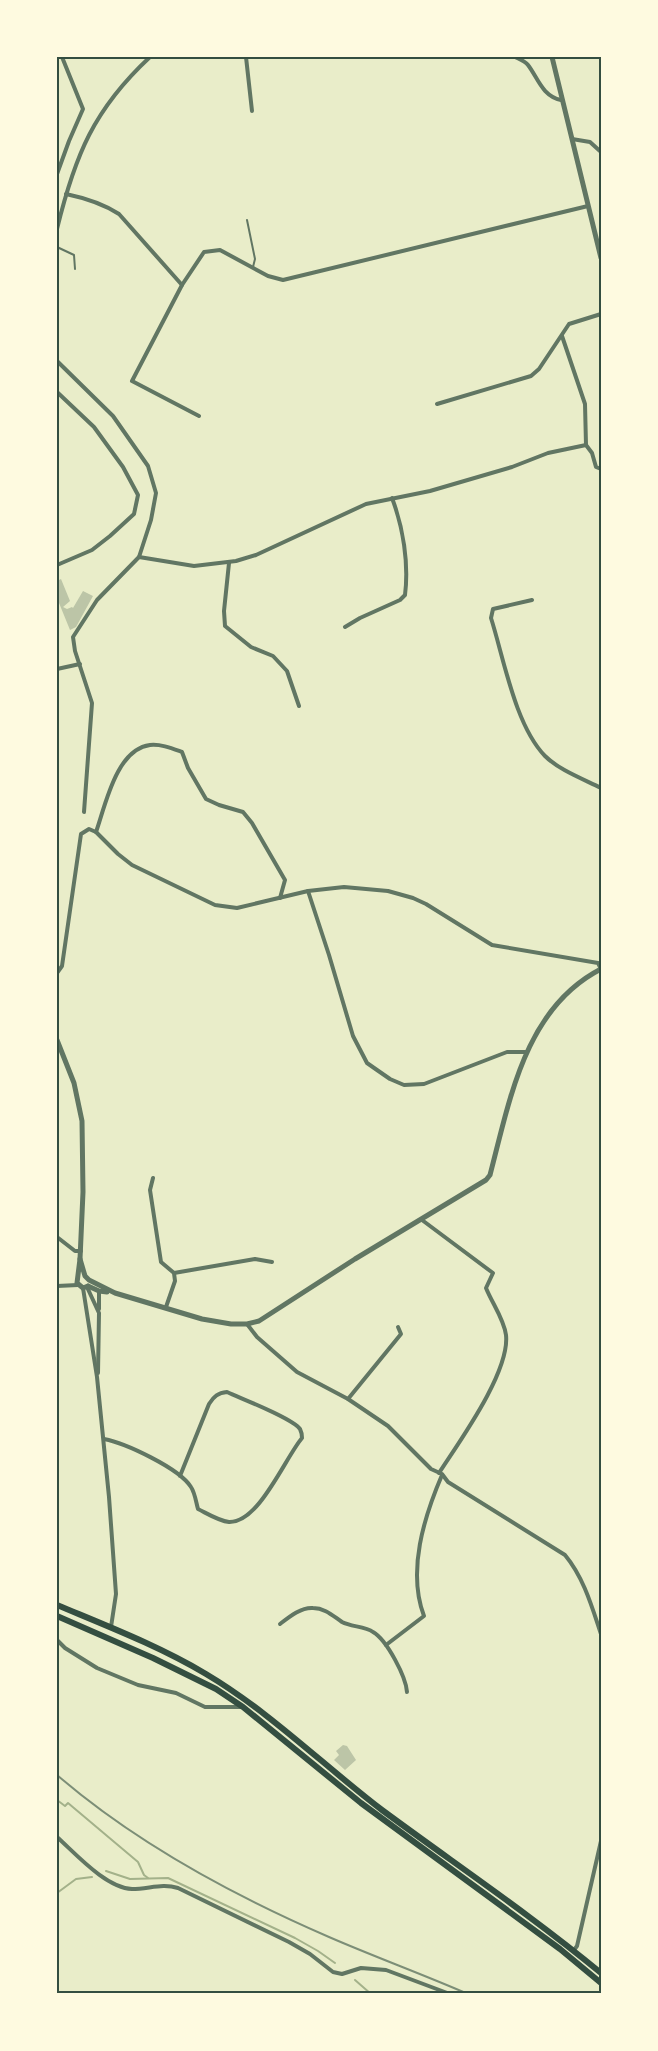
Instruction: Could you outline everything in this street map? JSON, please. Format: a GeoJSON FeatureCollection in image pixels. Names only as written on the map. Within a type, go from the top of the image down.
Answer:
{"type":"FeatureCollection","features":[{"type":"Feature","properties":{"kind":"main road"},"geometry":{"type":"LineString","coordinates":[[57,1605],[165,1652],[255,1707],[364,1796],[540,1924],[601,1973]]}},
{"type":"Feature","properties":{"kind":"main road"},"geometry":{"type":"LineString","coordinates":[[57,1617],[162,1662],[216,1689],[243,1707],[361,1803],[560,1949],[601,1983]]}},
{"type":"Feature","properties":{"kind":"street"},"geometry":{"type":"LineString","coordinates":[[57,174],[83,110],[62,57]]}},
{"type":"Feature","properties":{"kind":"street"},"geometry":{"type":"LineString","coordinates":[[57,229],[77,156],[91,129],[118,90],[150,57]]}},
{"type":"Feature","properties":{"kind":"street"},"geometry":{"type":"LineString","coordinates":[[246,57],[252,111]]}},
{"type":"Feature","properties":{"kind":"street"},"geometry":{"type":"LineString","coordinates":[[515,57],[527,63]]}},
{"type":"Feature","properties":{"kind":"street"},"geometry":{"type":"LineString","coordinates":[[526,57],[538,84],[554,99],[561,100]]}},
{"type":"Feature","properties":{"kind":"street"},"geometry":{"type":"LineString","coordinates":[[552,57],[601,258]]}},
{"type":"Feature","properties":{"kind":"street"},"geometry":{"type":"LineString","coordinates":[[571,140],[583,139],[601,152]]}},
{"type":"Feature","properties":{"kind":"street"},"geometry":{"type":"LineString","coordinates":[[66,194],[90,200],[119,214],[182,285]]}},
{"type":"Feature","properties":{"kind":"street"},"geometry":{"type":"LineString","coordinates":[[199,416],[132,381],[182,285],[201,255],[210,250],[220,250],[275,278],[289,279],[588,206]]}},
{"type":"Feature","properties":{"kind":"street"},"geometry":{"type":"LineString","coordinates":[[437,404],[531,376],[539,369],[569,324],[601,314]]}},
{"type":"Feature","properties":{"kind":"street"},"geometry":{"type":"LineString","coordinates":[[562,335],[585,404],[586,445],[592,453],[596,467],[601,469]]}},
{"type":"Feature","properties":{"kind":"street"},"geometry":{"type":"LineString","coordinates":[[57,362],[113,416],[148,466],[156,493],[151,520],[138,557],[97,600],[73,638],[92,703],[84,812]]}},
{"type":"Feature","properties":{"kind":"street"},"geometry":{"type":"LineString","coordinates":[[57,392],[94,427],[123,467],[138,495],[134,514],[110,536],[92,550],[57,565]]}},
{"type":"Feature","properties":{"kind":"street"},"geometry":{"type":"LineString","coordinates":[[138,557],[194,566],[229,563],[256,555],[358,507],[430,491],[512,467],[548,453],[586,445]]}},
{"type":"Feature","properties":{"kind":"street"},"geometry":{"type":"LineString","coordinates":[[345,627],[400,600],[405,595],[405,552],[399,519],[392,498]]}},
{"type":"Feature","properties":{"kind":"street"},"geometry":{"type":"LineString","coordinates":[[229,563],[224,611],[225,626],[251,647],[273,656],[287,671],[299,705]]}},
{"type":"Feature","properties":{"kind":"street"},"geometry":{"type":"LineString","coordinates":[[532,600],[493,609],[491,618],[520,716],[532,739],[545,756],[563,769],[601,788]]}},
{"type":"Feature","properties":{"kind":"street"},"geometry":{"type":"LineString","coordinates":[[57,669],[80,664]]}},
{"type":"Feature","properties":{"kind":"street"},"geometry":{"type":"LineString","coordinates":[[96,832],[107,795],[120,768],[133,753],[148,745],[166,746],[182,752],[188,768],[206,799],[243,812],[252,823],[285,880],[280,898]]}},
{"type":"Feature","properties":{"kind":"street"},"geometry":{"type":"LineString","coordinates":[[57,974],[62,966],[81,834],[89,829],[96,832],[132,865],[215,905],[237,908],[308,891],[344,887],[400,894],[426,904],[492,945],[597,963],[601,969],[582,980],[566,994],[539,1028],[526,1052],[506,1112],[490,1174],[486,1180],[259,1321],[231,1324],[202,1319],[83,1282],[57,1286]]}},
{"type":"Feature","properties":{"kind":"street"},"geometry":{"type":"LineString","coordinates":[[308,891],[353,1036],[361,1054],[372,1067],[404,1085],[424,1084],[507,1052],[526,1052]]}},
{"type":"Feature","properties":{"kind":"street"},"geometry":{"type":"LineString","coordinates":[[57,1040],[74,1083],[81,1112],[83,1192],[80,1259],[104,1439],[116,1594],[110,1628]]}},
{"type":"Feature","properties":{"kind":"street"},"geometry":{"type":"LineString","coordinates":[[153,1178],[150,1190],[161,1262],[174,1273],[175,1281],[166,1307]]}},
{"type":"Feature","properties":{"kind":"street"},"geometry":{"type":"LineString","coordinates":[[386,1645],[424,1616],[416,1585],[418,1561],[428,1513],[441,1473],[488,1394],[506,1351],[506,1334],[486,1288],[493,1275],[492,1271],[422,1220]]}},
{"type":"Feature","properties":{"kind":"street"},"geometry":{"type":"LineString","coordinates":[[57,1237],[75,1251],[81,1251]]}},
{"type":"Feature","properties":{"kind":"street"},"geometry":{"type":"LineString","coordinates":[[174,1273],[255,1259],[272,1263]]}},
{"type":"Feature","properties":{"kind":"street"},"geometry":{"type":"LineString","coordinates":[[83,1282],[99,1291],[115,1293]]}},
{"type":"Feature","properties":{"kind":"street"},"geometry":{"type":"LineString","coordinates":[[83,1282],[99,1313]]}},
{"type":"Feature","properties":{"kind":"street"},"geometry":{"type":"LineString","coordinates":[[97,1377],[99,1291]]}},
{"type":"Feature","properties":{"kind":"street"},"geometry":{"type":"LineString","coordinates":[[247,1324],[257,1337],[297,1372],[348,1399],[388,1426],[431,1469],[441,1473],[448,1482],[565,1555],[586,1592],[601,1634]]}},
{"type":"Feature","properties":{"kind":"street"},"geometry":{"type":"LineString","coordinates":[[348,1399],[401,1334],[398,1327]]}},
{"type":"Feature","properties":{"kind":"street"},"geometry":{"type":"LineString","coordinates":[[104,1439],[120,1442],[176,1472],[180,1476],[192,1487],[198,1509],[222,1520],[236,1521],[263,1501],[302,1438],[302,1432],[298,1427],[275,1414],[227,1392],[221,1392],[209,1404],[180,1476]]}},
{"type":"Feature","properties":{"kind":"street"},"geometry":{"type":"LineString","coordinates":[[280,1624],[294,1614],[311,1607],[323,1609],[345,1623],[374,1632],[386,1645],[406,1682],[407,1692]]}},
{"type":"Feature","properties":{"kind":"street"},"geometry":{"type":"LineString","coordinates":[[57,1640],[65,1648],[97,1668],[138,1685],[176,1693],[205,1707],[243,1707]]}},
{"type":"Feature","properties":{"kind":"street"},"geometry":{"type":"LineString","coordinates":[[57,1837],[100,1875],[114,1884],[129,1889],[165,1885],[178,1888],[289,1942],[310,1954],[333,1972],[342,1974],[361,1968],[386,1970],[450,1994]]}},
{"type":"Feature","properties":{"kind":"street"},"geometry":{"type":"LineString","coordinates":[[574,1951],[601,1841]]}},
{"type":"Feature","properties":{"kind":"lane"},"geometry":{"type":"LineString","coordinates":[[247,220],[255,259],[253,268]]}},
{"type":"Feature","properties":{"kind":"lane"},"geometry":{"type":"LineString","coordinates":[[57,247],[74,255],[75,269]]}},
{"type":"Feature","properties":{"kind":"building"},"geometry":{"type":"Polygon","coordinates":[[[61,579],[70,601],[63,607],[73,608],[83,591],[93,596],[76,627],[70,630],[57,598],[57,581],[61,579]]]}},
{"type":"Feature","properties":{"kind":"building"},"geometry":{"type":"Polygon","coordinates":[[[343,1745],[347,1746],[356,1760],[345,1770],[334,1760],[339,1755],[336,1751],[343,1745]]]}},
{"type":"Feature","properties":{"kind":"waterway"},"geometry":{"type":"LineString","coordinates":[[57,1800],[65,1806],[68,1803],[138,1862],[144,1875],[148,1878]]}},
{"type":"Feature","properties":{"kind":"waterway"},"geometry":{"type":"LineString","coordinates":[[106,1871],[130,1879],[168,1878],[295,1938],[335,1963]]}},
{"type":"Feature","properties":{"kind":"waterway"},"geometry":{"type":"LineString","coordinates":[[57,1893],[76,1879],[92,1877]]}},
{"type":"Feature","properties":{"kind":"waterway"},"geometry":{"type":"LineString","coordinates":[[355,1980],[371,1994]]}},
{"type":"Feature","properties":{"kind":"railway"},"geometry":{"type":"LineString","coordinates":[[57,1775],[120,1824],[221,1885],[329,1937],[468,1994]]}}]}
